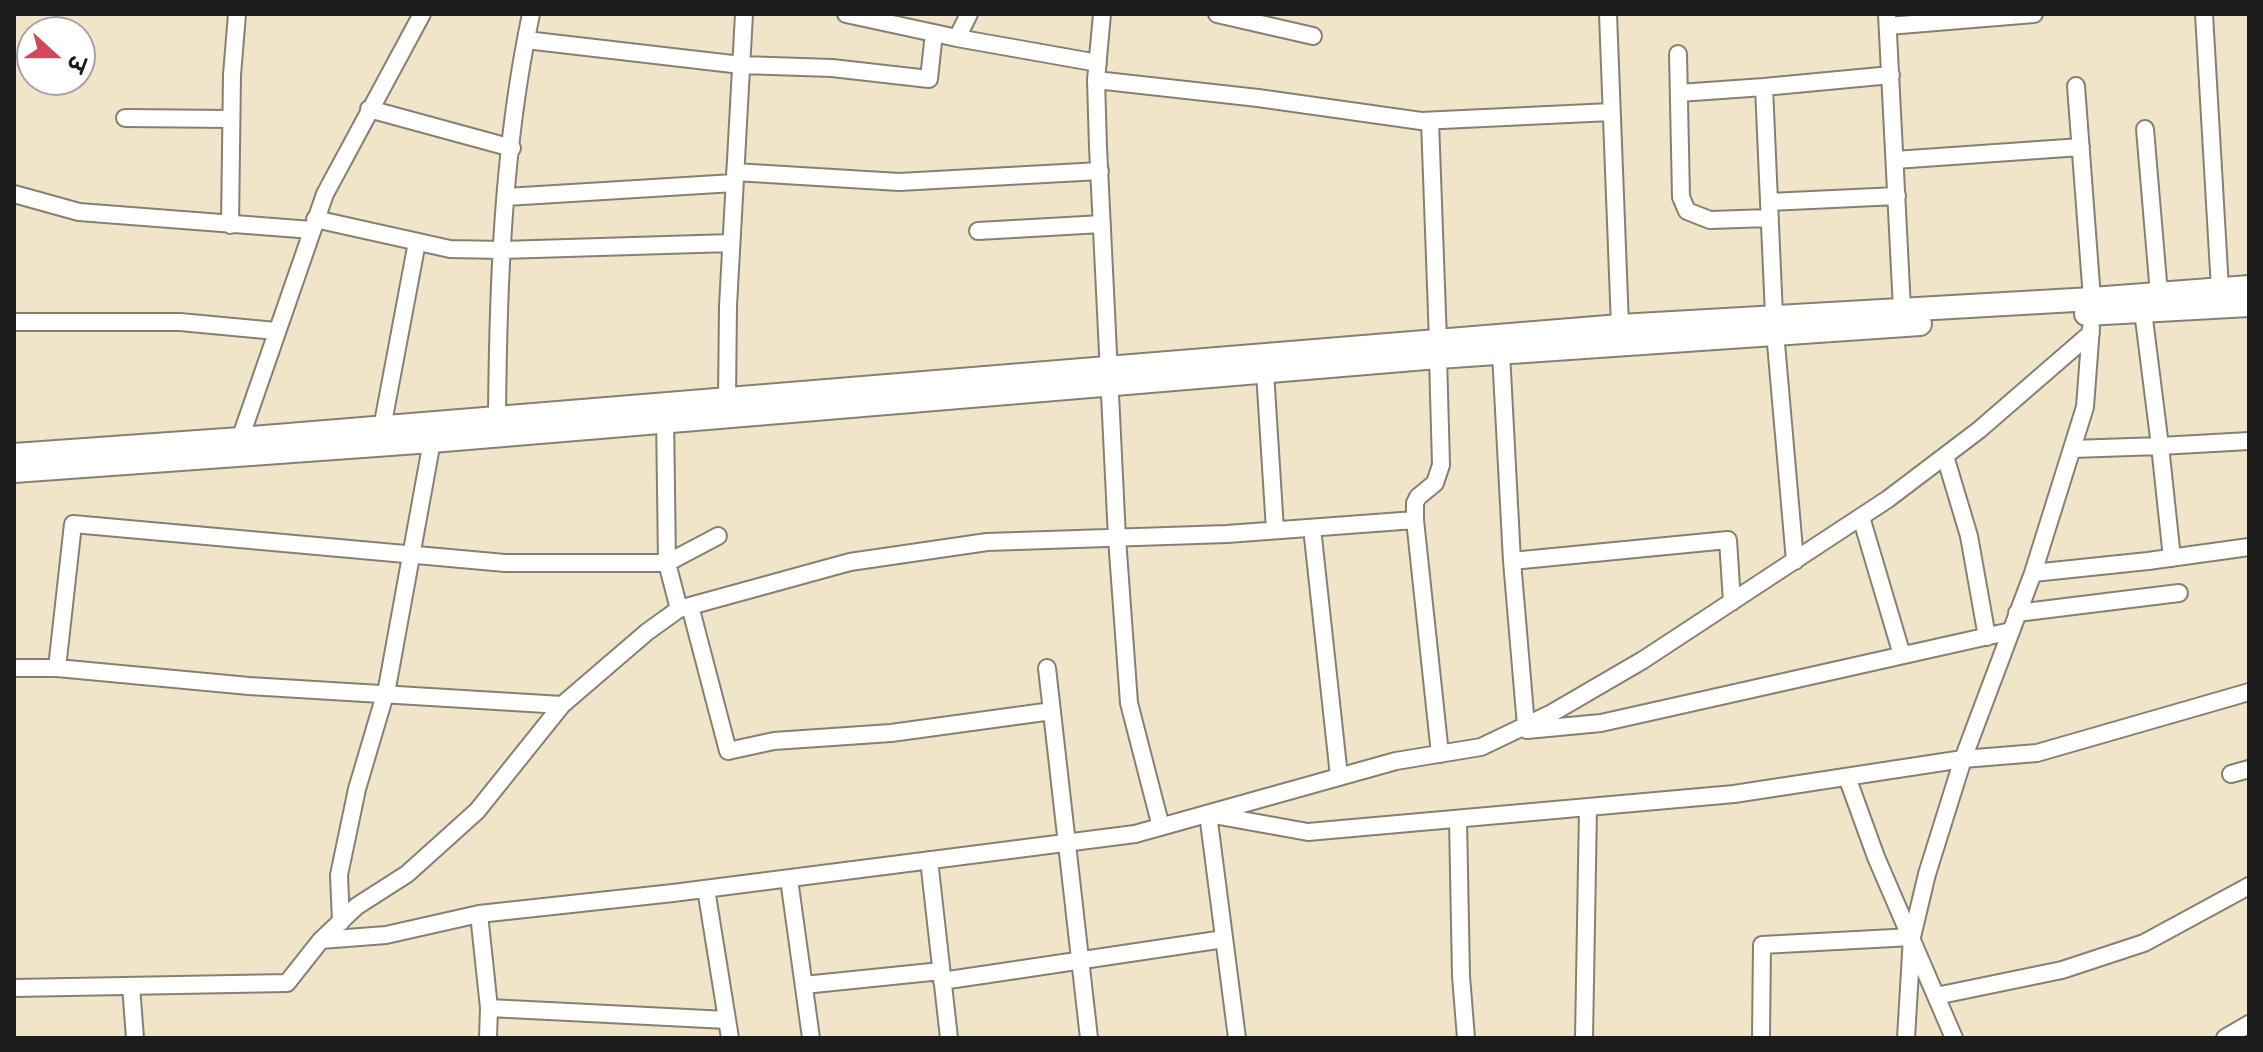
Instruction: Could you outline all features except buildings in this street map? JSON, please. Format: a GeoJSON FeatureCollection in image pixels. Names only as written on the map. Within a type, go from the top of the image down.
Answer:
{"type":"FeatureCollection","features":[{"type":"Feature","properties":{"kind":"main road"},"geometry":{"type":"LineString","coordinates":[[14,471],[432,441],[666,413],[1438,349],[1501,353],[1902,309],[2091,315],[2159,294],[2249,287]]}},
{"type":"Feature","properties":{"kind":"main road"},"geometry":{"type":"LineString","coordinates":[[14,455],[497,418],[666,413],[727,399],[1109,376],[1265,372],[1620,326],[2091,315],[2249,305]]}},
{"type":"Feature","properties":{"kind":"street"},"geometry":{"type":"LineString","coordinates":[[230,225],[231,119],[237,14]]}},
{"type":"Feature","properties":{"kind":"street"},"geometry":{"type":"LineString","coordinates":[[240,439],[325,194],[422,14]]}},
{"type":"Feature","properties":{"kind":"street"},"geometry":{"type":"LineString","coordinates":[[497,418],[498,321],[506,197],[531,14]]}},
{"type":"Feature","properties":{"kind":"street"},"geometry":{"type":"LineString","coordinates":[[727,399],[731,243],[744,14]]}},
{"type":"Feature","properties":{"kind":"street"},"geometry":{"type":"LineString","coordinates":[[846,14],[1097,72],[1430,121],[1611,112]]}},
{"type":"Feature","properties":{"kind":"street"},"geometry":{"type":"LineString","coordinates":[[957,38],[969,14]]}},
{"type":"Feature","properties":{"kind":"street"},"geometry":{"type":"LineString","coordinates":[[1102,14],[1097,72],[1117,538],[1129,703],[1161,827]]}},
{"type":"Feature","properties":{"kind":"street"},"geometry":{"type":"LineString","coordinates":[[1217,14],[1313,36]]}},
{"type":"Feature","properties":{"kind":"street"},"geometry":{"type":"LineString","coordinates":[[1608,14],[1620,326]]}},
{"type":"Feature","properties":{"kind":"street"},"geometry":{"type":"LineString","coordinates":[[1902,309],[1888,20],[2034,14]]}},
{"type":"Feature","properties":{"kind":"street"},"geometry":{"type":"LineString","coordinates":[[2204,14],[2220,289]]}},
{"type":"Feature","properties":{"kind":"street"},"geometry":{"type":"LineString","coordinates":[[526,40],[741,65],[832,68],[929,79],[934,33]]}},
{"type":"Feature","properties":{"kind":"street"},"geometry":{"type":"LineString","coordinates":[[1678,54],[1681,197],[1687,211],[1710,220],[1897,196]]}},
{"type":"Feature","properties":{"kind":"street"},"geometry":{"type":"LineString","coordinates":[[1679,93],[1891,75]]}},
{"type":"Feature","properties":{"kind":"street"},"geometry":{"type":"LineString","coordinates":[[1906,1038],[1912,937],[1927,874],[1963,759],[2033,573],[2085,407],[2091,315],[2076,86]]}},
{"type":"Feature","properties":{"kind":"street"},"geometry":{"type":"LineString","coordinates":[[1764,87],[1775,324],[1795,561]]}},
{"type":"Feature","properties":{"kind":"street"},"geometry":{"type":"LineString","coordinates":[[369,109],[512,148]]}},
{"type":"Feature","properties":{"kind":"street"},"geometry":{"type":"LineString","coordinates":[[125,118],[231,119]]}},
{"type":"Feature","properties":{"kind":"street"},"geometry":{"type":"LineString","coordinates":[[1430,121],[1441,465],[1435,483],[1415,503],[1415,520],[1440,754]]}},
{"type":"Feature","properties":{"kind":"street"},"geometry":{"type":"LineString","coordinates":[[2145,129],[2159,294]]}},
{"type":"Feature","properties":{"kind":"street"},"geometry":{"type":"LineString","coordinates":[[1895,160],[2081,147]]}},
{"type":"Feature","properties":{"kind":"street"},"geometry":{"type":"LineString","coordinates":[[506,197],[735,178],[899,182],[1100,171]]}},
{"type":"Feature","properties":{"kind":"street"},"geometry":{"type":"LineString","coordinates":[[14,194],[79,212],[230,225],[313,224],[450,249],[731,243]]}},
{"type":"Feature","properties":{"kind":"street"},"geometry":{"type":"LineString","coordinates":[[978,231],[1102,224]]}},
{"type":"Feature","properties":{"kind":"street"},"geometry":{"type":"LineString","coordinates":[[382,428],[417,242]]}},
{"type":"Feature","properties":{"kind":"street"},"geometry":{"type":"LineString","coordinates":[[2143,311],[2172,558]]}},
{"type":"Feature","properties":{"kind":"street"},"geometry":{"type":"LineString","coordinates":[[321,940],[386,935],[479,914],[789,879],[1135,834],[1396,761],[1481,747],[1643,660],[1861,517],[1979,430],[2091,315]]}},
{"type":"Feature","properties":{"kind":"street"},"geometry":{"type":"LineString","coordinates":[[14,322],[180,322],[276,331]]}},
{"type":"Feature","properties":{"kind":"street"},"geometry":{"type":"LineString","coordinates":[[1501,353],[1520,728]]}},
{"type":"Feature","properties":{"kind":"street"},"geometry":{"type":"LineString","coordinates":[[1265,372],[1275,530]]}},
{"type":"Feature","properties":{"kind":"street"},"geometry":{"type":"LineString","coordinates":[[666,413],[667,563],[728,751],[774,741],[891,733],[1052,711]]}},
{"type":"Feature","properties":{"kind":"street"},"geometry":{"type":"LineString","coordinates":[[341,922],[339,875],[357,789],[385,693],[413,556],[432,441]]}},
{"type":"Feature","properties":{"kind":"street"},"geometry":{"type":"LineString","coordinates":[[2072,449],[2249,441]]}},
{"type":"Feature","properties":{"kind":"street"},"geometry":{"type":"LineString","coordinates":[[1945,456],[1969,536],[1987,637]]}},
{"type":"Feature","properties":{"kind":"street"},"geometry":{"type":"LineString","coordinates":[[1861,517],[1902,655]]}},
{"type":"Feature","properties":{"kind":"street"},"geometry":{"type":"LineString","coordinates":[[14,988],[287,983],[321,940],[357,906],[407,874],[477,811],[562,705],[647,632],[684,608],[850,562],[987,542],[1275,530],[1415,520]]}},
{"type":"Feature","properties":{"kind":"street"},"geometry":{"type":"LineString","coordinates":[[57,668],[73,524],[505,563],[667,563],[718,536]]}},
{"type":"Feature","properties":{"kind":"street"},"geometry":{"type":"LineString","coordinates":[[1312,528],[1339,776]]}},
{"type":"Feature","properties":{"kind":"street"},"geometry":{"type":"LineString","coordinates":[[1512,561],[1728,540],[1732,602]]}},
{"type":"Feature","properties":{"kind":"street"},"geometry":{"type":"LineString","coordinates":[[2033,573],[2249,547]]}},
{"type":"Feature","properties":{"kind":"street"},"geometry":{"type":"LineString","coordinates":[[2017,613],[2179,593]]}},
{"type":"Feature","properties":{"kind":"street"},"geometry":{"type":"LineString","coordinates":[[1520,728],[1601,723],[2011,631]]}},
{"type":"Feature","properties":{"kind":"street"},"geometry":{"type":"LineString","coordinates":[[14,668],[57,668],[249,686],[562,705]]}},
{"type":"Feature","properties":{"kind":"street"},"geometry":{"type":"LineString","coordinates":[[1047,668],[1089,1038]]}},
{"type":"Feature","properties":{"kind":"street"},"geometry":{"type":"LineString","coordinates":[[1208,814],[1308,832],[1734,794],[1963,759],[2037,753],[2249,692]]}},
{"type":"Feature","properties":{"kind":"street"},"geometry":{"type":"LineString","coordinates":[[2231,774],[2249,769]]}},
{"type":"Feature","properties":{"kind":"street"},"geometry":{"type":"LineString","coordinates":[[1847,777],[1876,857],[1954,1038]]}},
{"type":"Feature","properties":{"kind":"street"},"geometry":{"type":"LineString","coordinates":[[1584,1038],[1588,809]]}},
{"type":"Feature","properties":{"kind":"street"},"geometry":{"type":"LineString","coordinates":[[1208,814],[1237,1038]]}},
{"type":"Feature","properties":{"kind":"street"},"geometry":{"type":"LineString","coordinates":[[1458,819],[1461,976],[1466,1038]]}},
{"type":"Feature","properties":{"kind":"street"},"geometry":{"type":"LineString","coordinates":[[929,860],[949,1038]]}},
{"type":"Feature","properties":{"kind":"street"},"geometry":{"type":"LineString","coordinates":[[789,879],[811,1038]]}},
{"type":"Feature","properties":{"kind":"street"},"geometry":{"type":"LineString","coordinates":[[1936,996],[2062,970],[2144,943],[2249,886]]}},
{"type":"Feature","properties":{"kind":"street"},"geometry":{"type":"LineString","coordinates":[[706,889],[730,1038]]}},
{"type":"Feature","properties":{"kind":"street"},"geometry":{"type":"LineString","coordinates":[[479,914],[489,1008],[488,1038]]}},
{"type":"Feature","properties":{"kind":"street"},"geometry":{"type":"LineString","coordinates":[[1761,1038],[1762,945],[1912,937]]}},
{"type":"Feature","properties":{"kind":"street"},"geometry":{"type":"LineString","coordinates":[[804,985],[942,976],[1080,962],[1224,939]]}},
{"type":"Feature","properties":{"kind":"street"},"geometry":{"type":"LineString","coordinates":[[131,986],[135,1038]]}},
{"type":"Feature","properties":{"kind":"street"},"geometry":{"type":"LineString","coordinates":[[489,1008],[727,1020]]}},
{"type":"Feature","properties":{"kind":"street"},"geometry":{"type":"LineString","coordinates":[[2225,1038],[2249,1024]]}}]}
